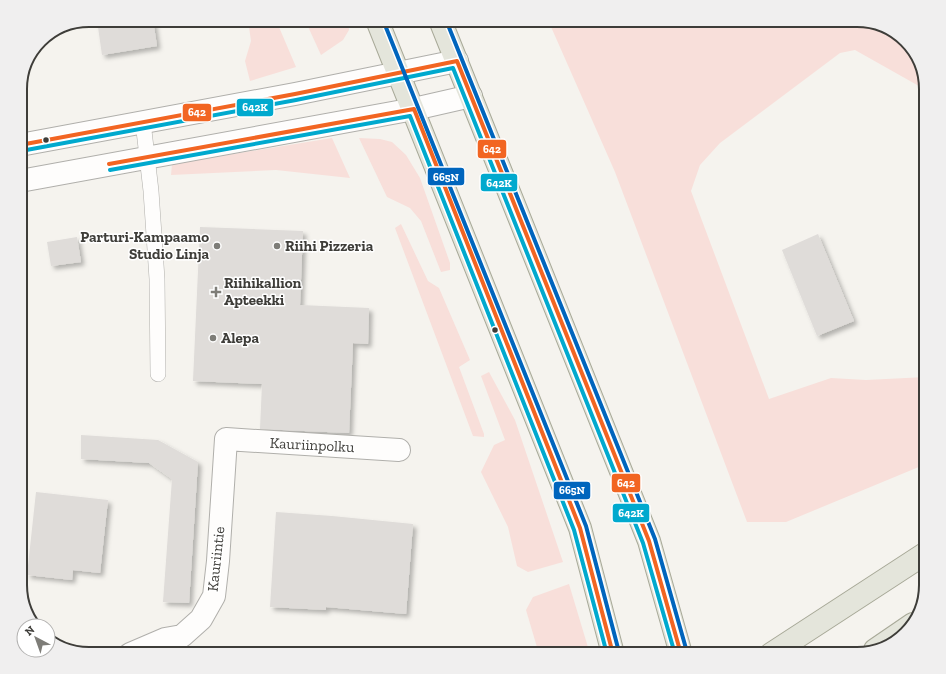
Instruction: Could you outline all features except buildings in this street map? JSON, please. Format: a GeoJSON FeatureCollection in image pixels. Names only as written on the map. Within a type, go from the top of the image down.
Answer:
{"type":"FeatureCollection","features":[{"type":"Feature","properties":{"kind":"main road"},"geometry":{"type":"LineString","coordinates":[[380,27],[414,108],[580,528],[611,647]]}},
{"type":"Feature","properties":{"kind":"main road"},"geometry":{"type":"LineString","coordinates":[[443,27],[649,541],[679,647]]}},
{"type":"Feature","properties":{"kind":"main road"},"geometry":{"type":"LineString","coordinates":[[782,647],[919,558]]}},
{"type":"Feature","properties":{"kind":"street"},"geometry":{"type":"LineString","coordinates":[[27,144],[457,61]]}},
{"type":"Feature","properties":{"kind":"street"},"geometry":{"type":"LineString","coordinates":[[27,180],[414,108],[471,96]]}},
{"type":"Feature","properties":{"kind":"street","name":"Kauriinpolku"},"geometry":{"type":"LineString","coordinates":[[226,439],[399,450]]}},
{"type":"Feature","properties":{"kind":"street","name":"Kauriintie"},"geometry":{"type":"LineString","coordinates":[[146,647],[165,639],[182,636],[201,619],[214,596],[218,561],[226,439]]}},
{"type":"Feature","properties":{"kind":"lane"},"geometry":{"type":"LineString","coordinates":[[143,122],[151,197],[157,294],[158,374]]}},
{"type":"Feature","properties":{"kind":"shaded area"},"geometry":{"type":"Polygon","coordinates":[[[249,27],[279,27],[296,67],[250,81],[245,61],[251,41],[249,27]]]}},
{"type":"Feature","properties":{"kind":"shaded area"},"geometry":{"type":"Polygon","coordinates":[[[308,27],[349,27],[349,30],[343,40],[321,55],[308,27]]]}},
{"type":"Feature","properties":{"kind":"shaded area"},"geometry":{"type":"Polygon","coordinates":[[[551,27],[857,27],[877,30],[888,35],[901,45],[913,62],[918,77],[919,86],[855,50],[840,53],[720,143],[700,165],[691,191],[769,399],[831,378],[866,380],[919,377],[919,467],[786,522],[747,522],[615,172],[551,27]]]}},
{"type":"Feature","properties":{"kind":"shaded area"},"geometry":{"type":"Polygon","coordinates":[[[332,138],[350,178],[276,170],[171,175],[172,164],[332,138]]]}},
{"type":"Feature","properties":{"kind":"shaded area"},"geometry":{"type":"Polygon","coordinates":[[[359,138],[380,139],[392,142],[406,155],[420,178],[450,263],[450,270],[441,272],[421,221],[410,208],[387,197],[359,138]]]}},
{"type":"Feature","properties":{"kind":"shaded area"},"geometry":{"type":"Polygon","coordinates":[[[401,224],[428,281],[439,288],[470,360],[459,367],[484,437],[473,436],[395,228],[401,224]]]}},
{"type":"Feature","properties":{"kind":"shaded area"},"geometry":{"type":"Polygon","coordinates":[[[489,372],[515,420],[563,562],[528,572],[517,566],[508,527],[481,472],[494,445],[505,440],[481,376],[489,372]]]}},
{"type":"Feature","properties":{"kind":"shaded area"},"geometry":{"type":"Polygon","coordinates":[[[569,584],[588,647],[537,647],[526,610],[533,597],[569,584]]]}},
{"type":"Feature","properties":{"kind":"transit line","name":"665N"},"geometry":{"type":"LineString","coordinates":[[386,27],[586,526],[618,647]]}},
{"type":"Feature","properties":{"kind":"transit line","name":"665N"},"geometry":{"type":"LineString","coordinates":[[449,27],[655,539],[686,647]]}},
{"type":"Feature","properties":{"kind":"transit line","name":"642"},"geometry":{"type":"LineString","coordinates":[[27,144],[295,94],[457,61],[649,541],[679,647]]}},
{"type":"Feature","properties":{"kind":"transit line","name":"642K"},"geometry":{"type":"LineString","coordinates":[[27,150],[296,100],[453,68],[643,543],[673,647]]}},
{"type":"Feature","properties":{"kind":"transit line","name":"642"},"geometry":{"type":"LineString","coordinates":[[109,164],[414,109],[580,528],[611,647]]}},
{"type":"Feature","properties":{"kind":"transit line","name":"642K"},"geometry":{"type":"LineString","coordinates":[[110,170],[410,116],[574,530],[605,647]]}},
{"type":"Feature","properties":{"kind":"place","name":"Parturi-Kampaamo Studio Linja"},"geometry":{"type":"Point","coordinates":[217,246]}},
{"type":"Feature","properties":{"kind":"place","name":"Riihi Pizzeria"},"geometry":{"type":"Point","coordinates":[277,246]}},
{"type":"Feature","properties":{"kind":"place","name":"Riihikallion Apteekki"},"geometry":{"type":"Point","coordinates":[216,292]}},
{"type":"Feature","properties":{"kind":"place","name":"Alepa"},"geometry":{"type":"Point","coordinates":[213,338]}}]}
